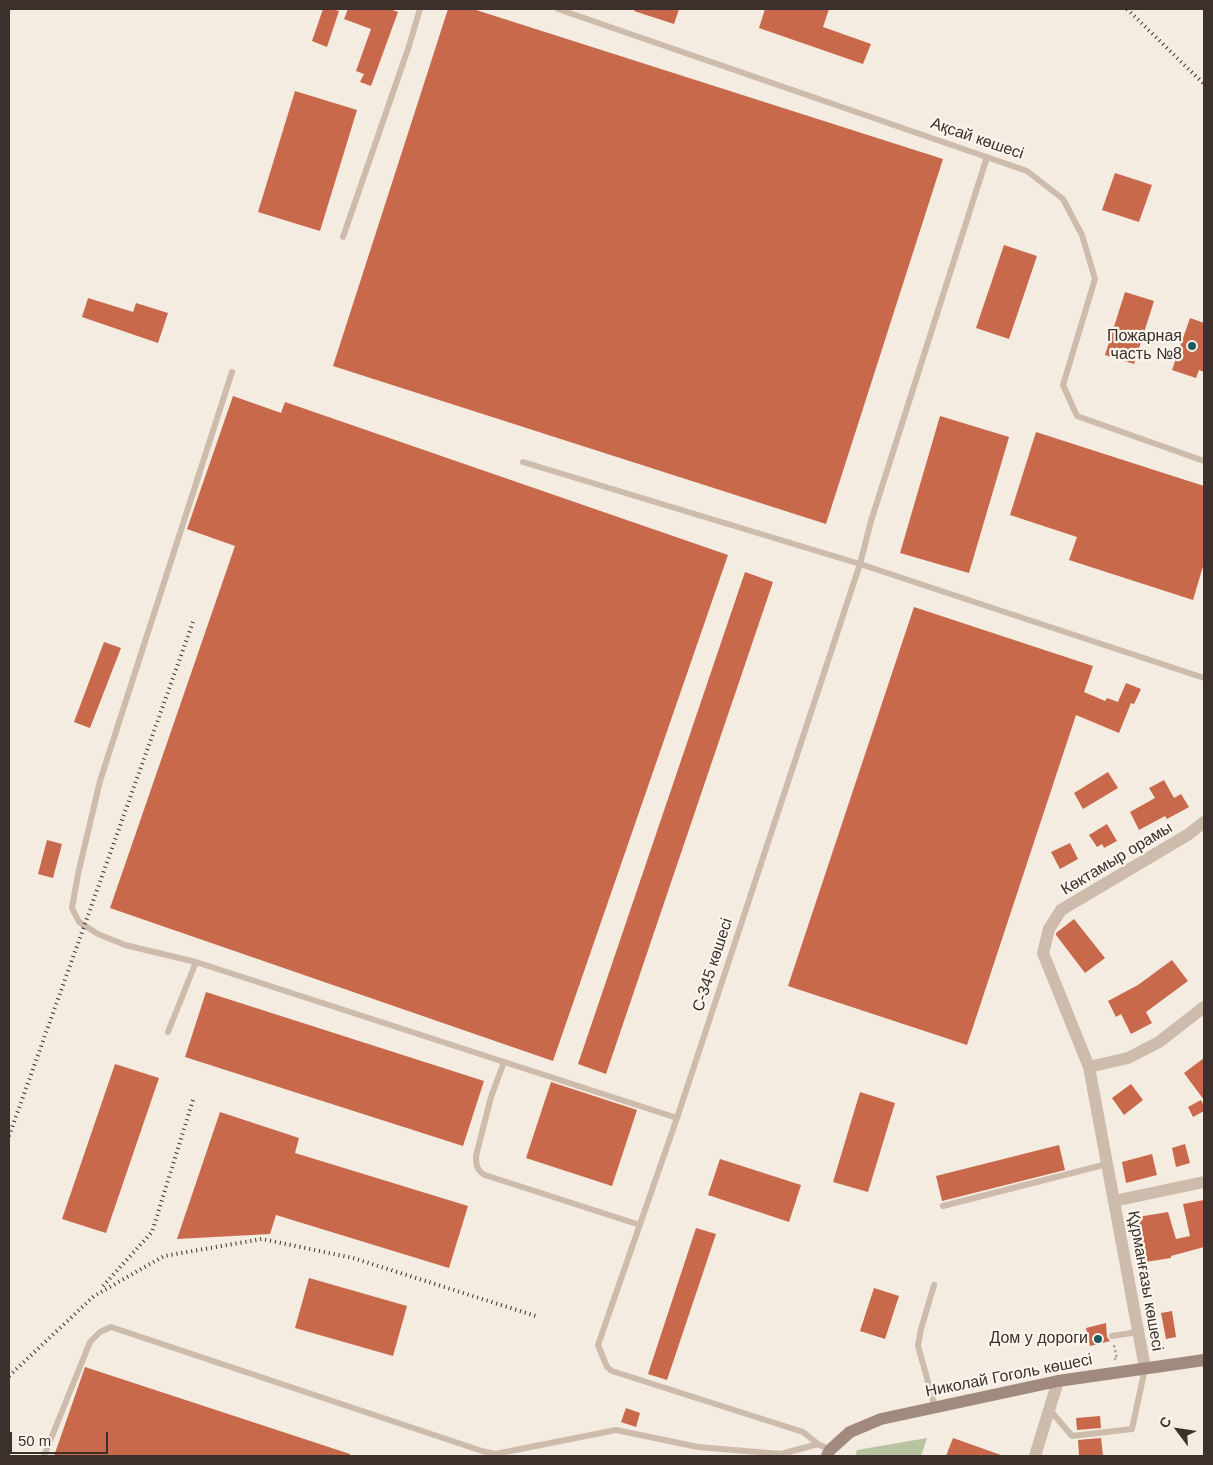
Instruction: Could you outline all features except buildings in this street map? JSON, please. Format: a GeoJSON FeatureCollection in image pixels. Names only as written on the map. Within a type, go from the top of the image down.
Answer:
{"type":"FeatureCollection","features":[{"type":"Feature","properties":{"kind":"main road","name":"Николай Гоголь көшесі"},"geometry":{"type":"LineString","coordinates":[[828,1453],[850,1432],[881,1418],[1058,1381],[1204,1360]]}},
{"type":"Feature","properties":{"kind":"street","name":"Көктамыр орамы"},"geometry":{"type":"LineString","coordinates":[[1089,1067],[1043,953],[1049,929],[1061,910],[1189,834],[1204,822]]}},
{"type":"Feature","properties":{"kind":"street"},"geometry":{"type":"LineString","coordinates":[[1089,1067],[1128,1058],[1159,1042],[1204,1007]]}},
{"type":"Feature","properties":{"kind":"street","name":"Құрманғазы көшесі"},"geometry":{"type":"LineString","coordinates":[[1089,1067],[1145,1368]]}},
{"type":"Feature","properties":{"kind":"street","name":"Құрманғазы көшесі"},"geometry":{"type":"LineString","coordinates":[[1114,1201],[1204,1182]]}},
{"type":"Feature","properties":{"kind":"street"},"geometry":{"type":"LineString","coordinates":[[1035,1456],[1058,1381]]}},
{"type":"Feature","properties":{"kind":"lane"},"geometry":{"type":"LineString","coordinates":[[343,237],[420,9]]}},
{"type":"Feature","properties":{"kind":"lane","name":"Ақсай көшесі"},"geometry":{"type":"LineString","coordinates":[[558,9],[1027,171],[1063,199],[1082,235],[1095,279],[1063,385],[1077,416],[1204,461]]}},
{"type":"Feature","properties":{"kind":"lane","name":"С-345 көшесі"},"geometry":{"type":"LineString","coordinates":[[818,1444],[803,1432],[612,1371],[607,1367],[598,1345],[677,1118],[849,592],[860,564],[871,521],[987,157]]}},
{"type":"Feature","properties":{"kind":"lane"},"geometry":{"type":"LineString","coordinates":[[232,372],[100,781],[72,908],[79,922],[98,934],[125,945],[196,962],[677,1118]]}},
{"type":"Feature","properties":{"kind":"lane"},"geometry":{"type":"LineString","coordinates":[[523,462],[860,564],[1204,678]]}},
{"type":"Feature","properties":{"kind":"lane"},"geometry":{"type":"LineString","coordinates":[[168,1032],[196,962]]}},
{"type":"Feature","properties":{"kind":"lane"},"geometry":{"type":"LineString","coordinates":[[504,1062],[491,1097],[476,1156],[479,1172],[485,1176],[640,1225]]}},
{"type":"Feature","properties":{"kind":"lane"},"geometry":{"type":"LineString","coordinates":[[943,1206],[1107,1164]]}},
{"type":"Feature","properties":{"kind":"lane"},"geometry":{"type":"LineString","coordinates":[[934,1286],[918,1346],[934,1407]]}},
{"type":"Feature","properties":{"kind":"lane"},"geometry":{"type":"LineString","coordinates":[[44,1456],[90,1342],[100,1332],[111,1328],[481,1454],[495,1454],[616,1430],[698,1447],[780,1455],[818,1444],[828,1453]]}},
{"type":"Feature","properties":{"kind":"lane"},"geometry":{"type":"LineString","coordinates":[[1112,1336],[1138,1332]]}},
{"type":"Feature","properties":{"kind":"lane"},"geometry":{"type":"LineString","coordinates":[[1050,1410],[1072,1436],[1132,1429],[1145,1368]]}},
{"type":"Feature","properties":{"kind":"green space"},"geometry":{"type":"Polygon","coordinates":[[[927,1438],[921,1456],[855,1456],[857,1450],[927,1438]]]}},
{"type":"Feature","properties":{"kind":"railway"},"geometry":{"type":"LineString","coordinates":[[1127,9],[1204,84]]}},
{"type":"Feature","properties":{"kind":"railway"},"geometry":{"type":"LineString","coordinates":[[9,1136],[193,622]]}},
{"type":"Feature","properties":{"kind":"railway"},"geometry":{"type":"LineString","coordinates":[[103,1286],[152,1232],[193,1100]]}},
{"type":"Feature","properties":{"kind":"railway"},"geometry":{"type":"LineString","coordinates":[[9,1376],[94,1296],[164,1256],[262,1239],[353,1258],[539,1317]]}},
{"type":"Feature","properties":{"kind":"place","name":"Пожарная часть №8"},"geometry":{"type":"Point","coordinates":[1192,346]}},
{"type":"Feature","properties":{"kind":"place","name":"Дом у дороги"},"geometry":{"type":"Point","coordinates":[1098,1339]}}]}
